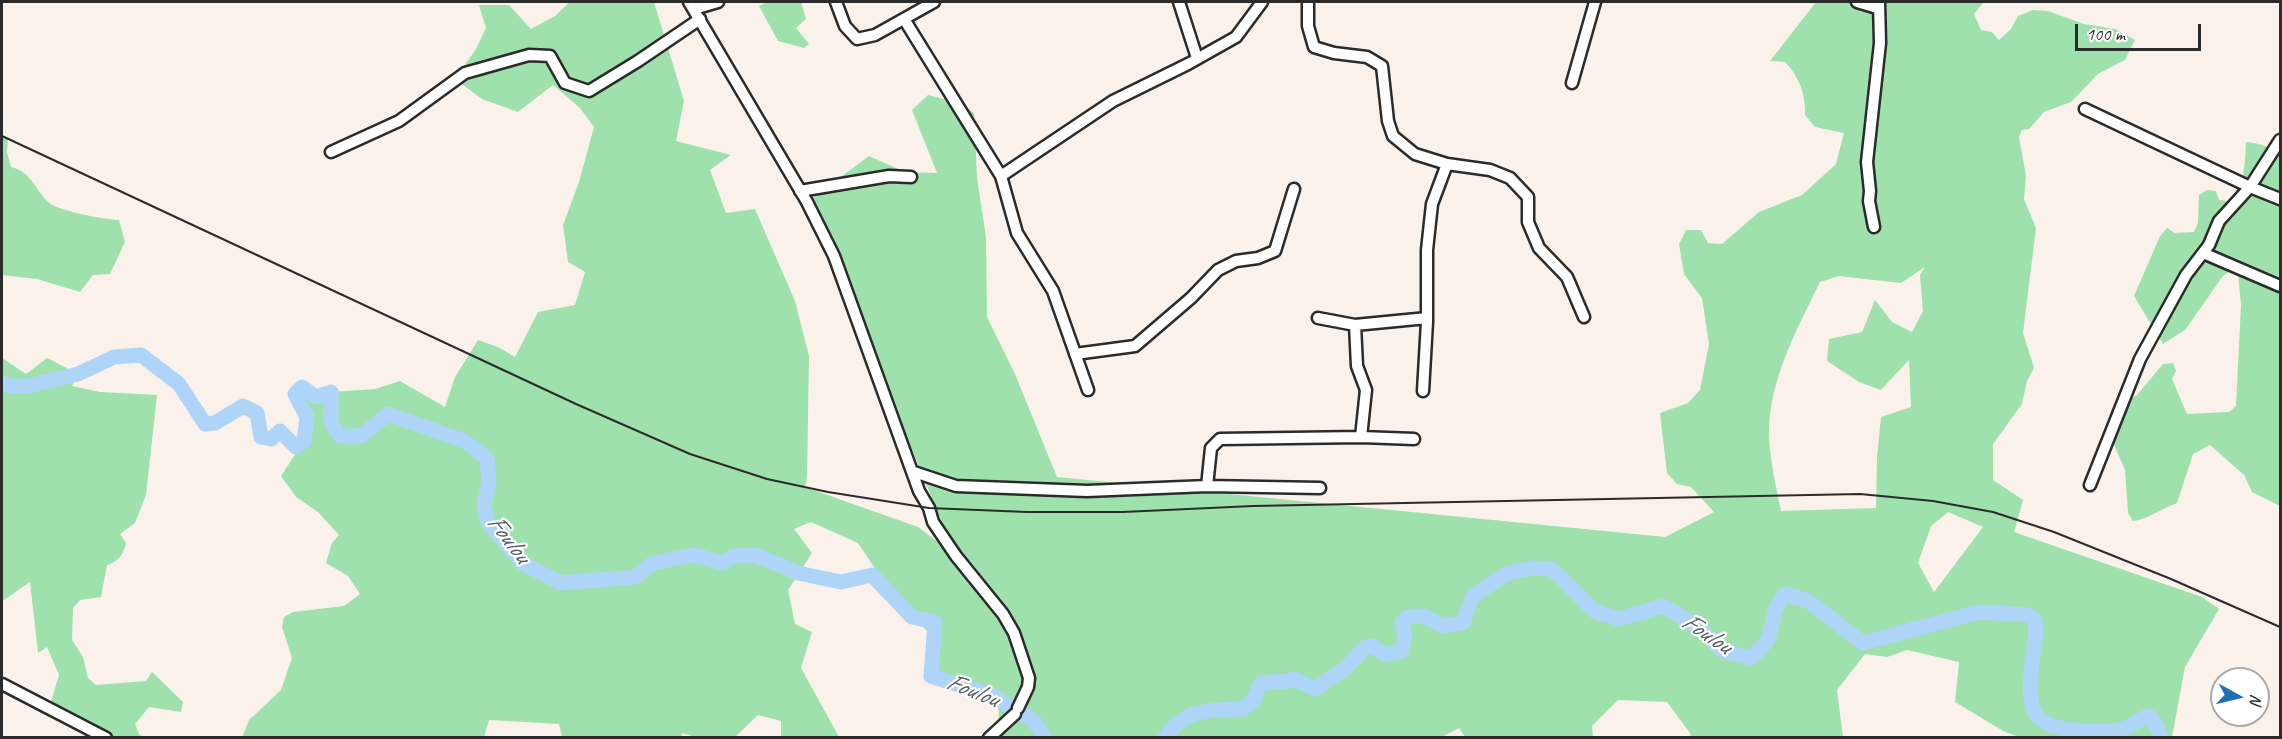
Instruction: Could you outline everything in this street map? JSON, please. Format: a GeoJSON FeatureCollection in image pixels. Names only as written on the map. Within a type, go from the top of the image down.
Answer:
{"type":"FeatureCollection","features":[{"type":"Feature","properties":{"kind":"street"},"geometry":{"type":"LineString","coordinates":[[718,2],[691,5],[800,191],[834,256],[933,522],[956,556],[1003,614],[1014,633],[1029,678],[1028,687],[1016,711],[989,738]]}},
{"type":"Feature","properties":{"kind":"street"},"geometry":{"type":"LineString","coordinates":[[836,2],[845,26],[856,39],[875,35],[934,2]]}},
{"type":"Feature","properties":{"kind":"street"},"geometry":{"type":"LineString","coordinates":[[1179,2],[1197,58]]}},
{"type":"Feature","properties":{"kind":"street"},"geometry":{"type":"LineString","coordinates":[[1001,176],[1113,101],[1236,37],[1262,2]]}},
{"type":"Feature","properties":{"kind":"street"},"geometry":{"type":"LineString","coordinates":[[1308,2],[1308,26],[1314,47],[1334,53],[1367,57],[1382,66],[1388,121],[1393,136],[1415,154],[1447,164],[1490,170],[1510,178],[1528,197],[1528,222],[1539,248],[1568,277],[1584,317]]}},
{"type":"Feature","properties":{"kind":"street"},"geometry":{"type":"LineString","coordinates":[[1572,83],[1582,39],[1595,2]]}},
{"type":"Feature","properties":{"kind":"street"},"geometry":{"type":"LineString","coordinates":[[1857,2],[1878,5],[1880,43],[1868,162],[1869,201],[1875,227]]}},
{"type":"Feature","properties":{"kind":"street"},"geometry":{"type":"LineString","coordinates":[[331,152],[399,121],[465,73],[529,55],[550,56],[565,83],[589,91],[700,19]]}},
{"type":"Feature","properties":{"kind":"street"},"geometry":{"type":"LineString","coordinates":[[904,19],[1001,176],[1017,233],[1053,291],[1088,390]]}},
{"type":"Feature","properties":{"kind":"street"},"geometry":{"type":"LineString","coordinates":[[2085,109],[2250,188],[2280,199]]}},
{"type":"Feature","properties":{"kind":"street"},"geometry":{"type":"LineString","coordinates":[[2090,485],[2140,359],[2186,275],[2209,245],[2219,221],[2250,188],[2280,140]]}},
{"type":"Feature","properties":{"kind":"street"},"geometry":{"type":"LineString","coordinates":[[1423,391],[1427,318],[1427,250],[1432,204],[1447,164]]}},
{"type":"Feature","properties":{"kind":"street"},"geometry":{"type":"LineString","coordinates":[[800,191],[889,176],[911,177]]}},
{"type":"Feature","properties":{"kind":"street"},"geometry":{"type":"LineString","coordinates":[[1075,354],[1135,346],[1191,298],[1218,270],[1236,261],[1258,258],[1275,251],[1294,189]]}},
{"type":"Feature","properties":{"kind":"street"},"geometry":{"type":"LineString","coordinates":[[2203,253],[2280,286]]}},
{"type":"Feature","properties":{"kind":"street"},"geometry":{"type":"LineString","coordinates":[[1318,318],[1355,325],[1427,318]]}},
{"type":"Feature","properties":{"kind":"street"},"geometry":{"type":"LineString","coordinates":[[1355,325],[1357,366],[1366,390],[1361,437]]}},
{"type":"Feature","properties":{"kind":"street"},"geometry":{"type":"LineString","coordinates":[[1207,486],[1211,448],[1220,439],[1361,437],[1414,439]]}},
{"type":"Feature","properties":{"kind":"street"},"geometry":{"type":"LineString","coordinates":[[914,472],[956,486],[1087,491],[1207,486],[1320,489]]}},
{"type":"Feature","properties":{"kind":"street"},"geometry":{"type":"LineString","coordinates":[[2,684],[106,738]]}},
{"type":"Feature","properties":{"kind":"green space"},"geometry":{"type":"Polygon","coordinates":[[[570,2],[654,2],[684,101],[676,141],[731,155],[710,170],[726,213],[755,209],[795,301],[809,356],[805,487],[918,527],[955,555],[909,442],[893,415],[807,202],[869,156],[905,172],[937,173],[912,110],[928,95],[959,103],[974,113],[977,178],[986,237],[987,317],[1015,374],[1057,477],[1665,537],[1714,512],[1691,487],[1677,484],[1667,473],[1660,413],[1688,403],[1700,390],[1709,344],[1702,298],[1684,274],[1679,244],[1686,230],[1701,230],[1708,243],[1722,244],[1759,212],[1802,195],[1836,164],[1844,133],[1815,127],[1805,115],[1803,93],[1794,73],[1785,62],[1770,61],[1816,2],[1984,2],[1974,14],[1981,30],[1992,32],[1999,40],[2011,29],[2018,16],[2033,10],[2048,11],[2084,24],[2115,29],[2135,40],[2125,60],[2098,74],[2071,102],[2044,112],[2029,129],[2022,130],[2019,137],[2026,176],[2024,199],[2036,228],[2023,333],[2034,368],[2027,381],[2022,404],[1993,444],[1993,480],[2023,500],[2014,532],[2202,597],[2219,609],[2185,667],[2172,737],[2019,737],[2003,731],[1955,702],[1959,662],[1907,650],[1887,657],[1865,654],[1837,690],[1843,737],[1691,737],[1667,702],[1618,700],[1592,726],[1593,737],[1465,737],[1459,728],[1440,738],[989,737],[998,728],[999,711],[993,696],[931,676],[928,632],[872,575],[876,570],[858,543],[811,522],[794,529],[812,553],[788,590],[795,624],[812,632],[801,668],[839,737],[781,737],[781,721],[758,715],[734,738],[695,737],[682,733],[681,738],[562,737],[559,724],[489,720],[484,737],[242,738],[249,720],[281,690],[292,658],[282,627],[284,617],[293,612],[344,606],[360,594],[348,576],[326,563],[332,543],[339,535],[318,512],[296,497],[281,476],[304,441],[307,417],[295,394],[302,387],[316,397],[331,392],[375,389],[400,381],[445,407],[455,377],[478,340],[498,347],[515,357],[538,312],[575,305],[585,272],[568,262],[563,225],[579,182],[594,127],[580,108],[553,85],[518,112],[482,99],[455,79],[476,49],[486,28],[479,5],[509,5],[531,29],[555,16],[570,2]],[[1925,267],[1901,283],[1839,276],[1820,282],[1789,347],[1773,397],[1769,439],[1781,511],[1876,508],[1881,417],[1911,407],[1909,360],[1881,390],[1859,382],[1827,361],[1829,339],[1862,332],[1875,300],[1892,322],[1912,332],[1923,311],[1920,275],[1925,267]],[[1948,512],[1931,526],[1918,563],[1934,592],[1983,527],[1948,512]]]}},
{"type":"Feature","properties":{"kind":"green space"},"geometry":{"type":"Polygon","coordinates":[[[767,2],[801,2],[806,19],[796,28],[809,44],[804,48],[778,41],[759,6],[767,2]]]}},
{"type":"Feature","properties":{"kind":"green space"},"geometry":{"type":"Polygon","coordinates":[[[2,136],[8,139],[7,152],[11,167],[30,178],[51,204],[73,212],[119,220],[125,242],[110,274],[93,275],[80,292],[37,279],[2,275],[2,136]]]}},
{"type":"Feature","properties":{"kind":"green space"},"geometry":{"type":"Polygon","coordinates":[[[2246,142],[2264,146],[2280,156],[2280,506],[2252,492],[2244,475],[2210,445],[2193,454],[2177,503],[2133,521],[2128,513],[2125,470],[2109,433],[2111,411],[2137,395],[2163,364],[2173,363],[2176,371],[2172,379],[2187,414],[2229,412],[2236,406],[2241,305],[2238,274],[2231,270],[2223,276],[2185,330],[2163,344],[2134,296],[2160,236],[2167,228],[2175,233],[2194,232],[2198,223],[2199,195],[2207,190],[2216,191],[2219,200],[2228,201],[2234,196],[2243,174],[2246,142]]]}},
{"type":"Feature","properties":{"kind":"green space"},"geometry":{"type":"Polygon","coordinates":[[[2,358],[26,374],[47,358],[78,374],[72,386],[100,392],[157,395],[146,495],[135,523],[120,534],[126,543],[125,547],[115,562],[107,565],[101,597],[80,600],[73,608],[72,640],[83,657],[88,678],[96,685],[146,681],[152,672],[183,702],[181,712],[149,707],[135,724],[139,734],[143,737],[85,737],[81,731],[62,722],[50,705],[59,675],[47,647],[38,653],[30,582],[4,600],[2,599],[2,358]]]}},
{"type":"Feature","properties":{"kind":"waterway","name":"Foulou"},"geometry":{"type":"LineString","coordinates":[[2,383],[10,386],[29,386],[78,374],[114,357],[141,355],[179,384],[205,424],[215,423],[243,406],[257,413],[261,437],[271,439],[280,431],[296,447],[304,441],[307,417],[295,394],[302,387],[316,397],[331,392],[331,423],[340,436],[361,436],[388,414],[464,441],[487,458],[489,483],[484,504],[487,521],[523,564],[561,583],[635,577],[653,563],[694,555],[722,563],[734,556],[755,555],[798,573],[841,582],[872,575],[912,617],[935,622],[931,676],[993,696],[1034,721],[1045,738]]}},
{"type":"Feature","properties":{"kind":"waterway","name":"Foulou"},"geometry":{"type":"LineString","coordinates":[[1165,738],[1173,728],[1190,716],[1210,711],[1243,709],[1254,699],[1260,684],[1294,679],[1315,689],[1347,667],[1364,648],[1372,646],[1386,655],[1401,651],[1405,638],[1402,622],[1407,617],[1424,616],[1443,626],[1463,623],[1473,596],[1506,574],[1531,568],[1552,569],[1594,611],[1619,619],[1663,606],[1698,627],[1723,651],[1751,658],[1768,640],[1776,608],[1785,594],[1808,601],[1863,643],[1979,612],[2029,615],[2035,621],[2036,630],[2030,690],[2033,709],[2038,717],[2058,727],[2098,732],[2123,729],[2148,716],[2152,718],[2162,738]]}},
{"type":"Feature","properties":{"kind":"railway"},"geometry":{"type":"LineString","coordinates":[[2,136],[576,404],[690,454],[767,479],[828,492],[929,508],[1027,512],[1123,512],[1253,506],[1860,494],[1933,501],[1993,512],[2054,532],[2171,579],[2280,627]]}}]}
